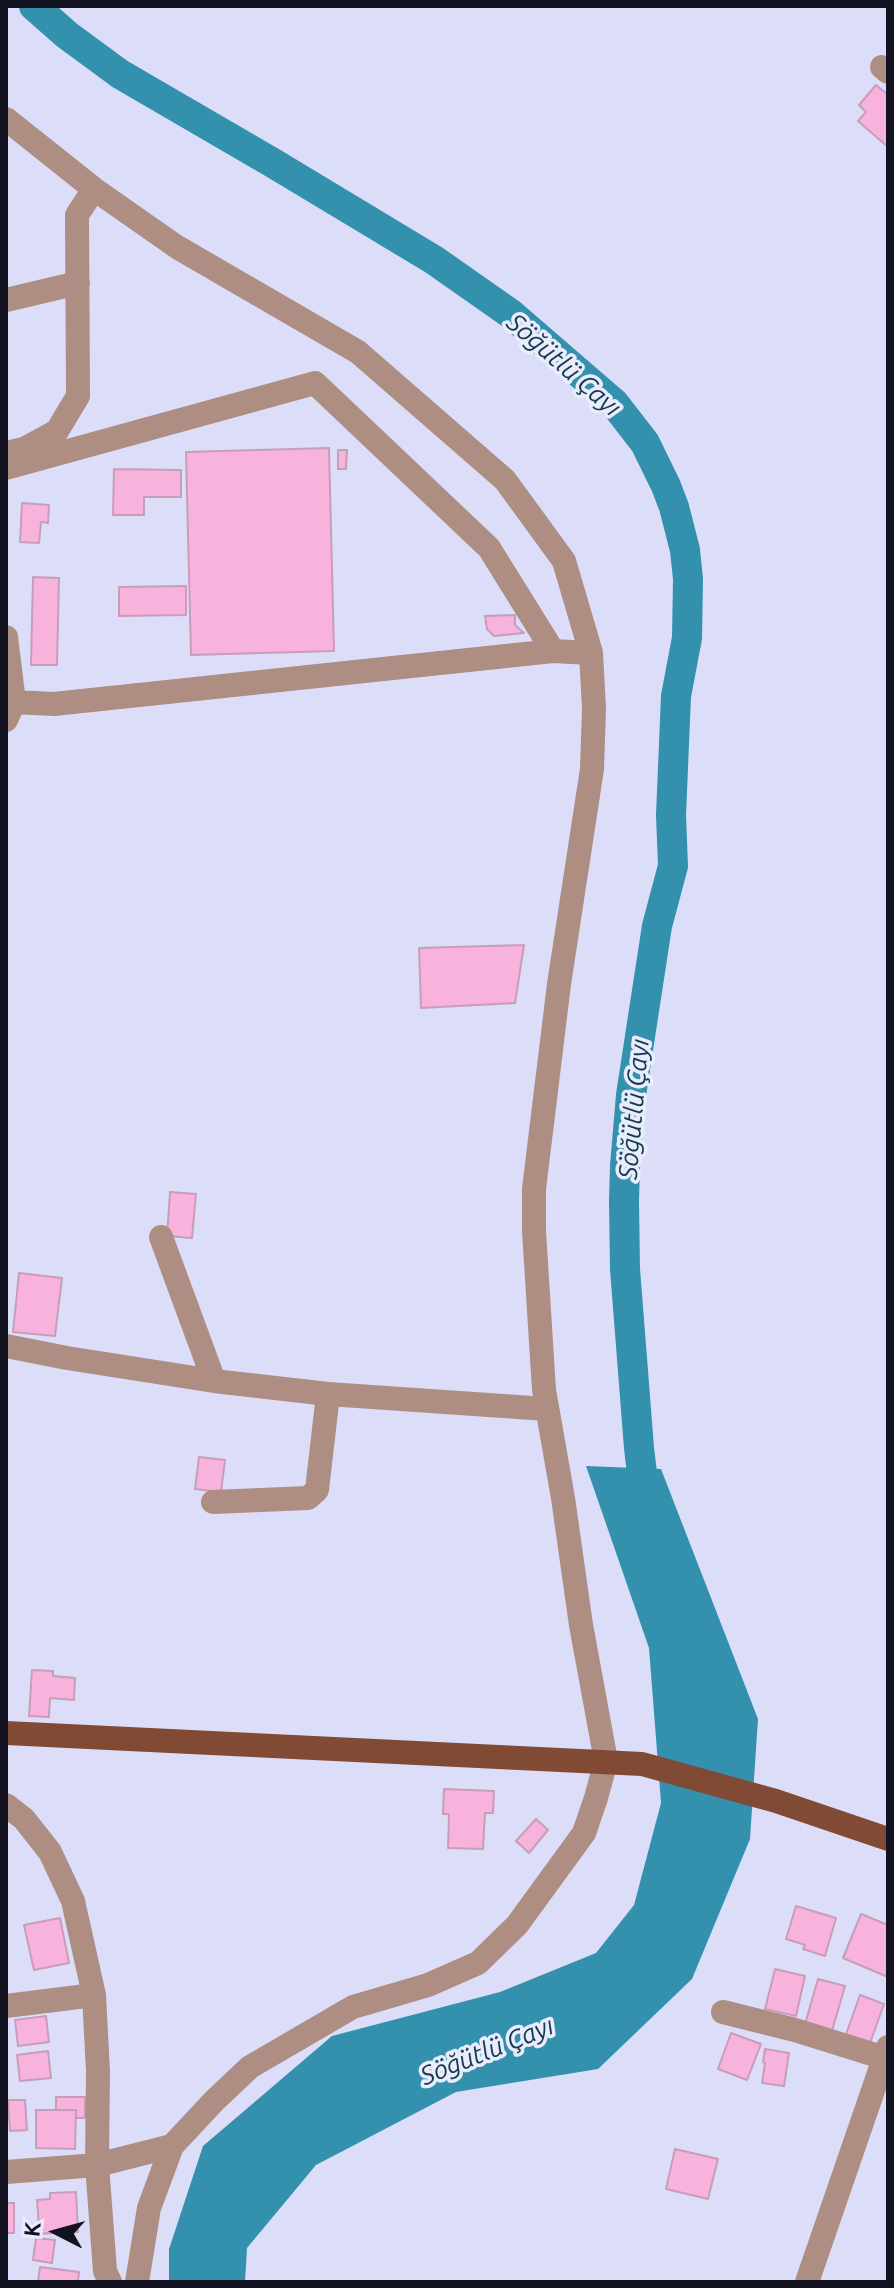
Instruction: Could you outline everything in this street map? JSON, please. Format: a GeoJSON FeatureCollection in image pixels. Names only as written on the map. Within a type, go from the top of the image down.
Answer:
{"type":"FeatureCollection","features":[{"type":"Feature","properties":{"kind":"main road"},"geometry":{"type":"LineString","coordinates":[[6,1733],[642,1764],[776,1801],[888,1839]]}},
{"type":"Feature","properties":{"kind":"street"},"geometry":{"type":"LineString","coordinates":[[6,119],[94,189],[177,247],[358,352],[505,480],[564,561],[591,653],[594,709],[592,769],[559,984],[534,1189],[536,1285],[547,1409],[606,1761],[584,1833],[517,1925],[478,1963],[428,1985],[353,2007],[250,2067],[172,2146],[149,2208],[137,2282]]}},
{"type":"Feature","properties":{"kind":"street"},"geometry":{"type":"LineString","coordinates":[[6,453],[24,449],[57,431],[78,396],[77,215],[94,189]]}},
{"type":"Feature","properties":{"kind":"street"},"geometry":{"type":"LineString","coordinates":[[6,300],[78,283]]}},
{"type":"Feature","properties":{"kind":"street"},"geometry":{"type":"LineString","coordinates":[[6,468],[315,383],[489,548],[553,651]]}},
{"type":"Feature","properties":{"kind":"street"},"geometry":{"type":"LineString","coordinates":[[6,637],[10,711],[553,651],[591,653]]}},
{"type":"Feature","properties":{"kind":"street"},"geometry":{"type":"LineString","coordinates":[[161,1237],[214,1381]]}},
{"type":"Feature","properties":{"kind":"street"},"geometry":{"type":"LineString","coordinates":[[6,1346],[214,1381],[328,1394],[547,1409]]}},
{"type":"Feature","properties":{"kind":"street"},"geometry":{"type":"LineString","coordinates":[[213,1502],[308,1498],[317,1490],[328,1394]]}},
{"type":"Feature","properties":{"kind":"street"},"geometry":{"type":"LineString","coordinates":[[6,1805],[24,1819],[50,1852],[73,1901],[94,1995],[98,2071],[97,2165],[105,2271],[110,2282]]}},
{"type":"Feature","properties":{"kind":"street"},"geometry":{"type":"LineString","coordinates":[[6,2006],[94,1995]]}},
{"type":"Feature","properties":{"kind":"street"},"geometry":{"type":"LineString","coordinates":[[723,2012],[887,2054],[806,2281]]}},
{"type":"Feature","properties":{"kind":"street"},"geometry":{"type":"LineString","coordinates":[[6,2172],[97,2165],[172,2146]]}},
{"type":"Feature","properties":{"kind":"water"},"geometry":{"type":"Polygon","coordinates":[[[586,1466],[661,1469],[758,1719],[750,1839],[692,1979],[598,2069],[456,2092],[316,2165],[247,2248],[245,2282],[169,2282],[169,2249],[203,2146],[332,2036],[500,1992],[596,1953],[634,1905],[661,1803],[649,1648],[586,1466]]]}},
{"type":"Feature","properties":{"kind":"building"},"geometry":{"type":"Polygon","coordinates":[[[876,85],[888,95],[888,147],[858,121],[866,112],[859,105],[876,85]]]}},
{"type":"Feature","properties":{"kind":"building"},"geometry":{"type":"Polygon","coordinates":[[[329,448],[334,651],[191,655],[186,452],[329,448]]]}},
{"type":"Feature","properties":{"kind":"building"},"geometry":{"type":"Polygon","coordinates":[[[338,450],[347,450],[346,469],[338,469],[338,450]]]}},
{"type":"Feature","properties":{"kind":"building"},"geometry":{"type":"Polygon","coordinates":[[[114,469],[181,470],[181,497],[144,497],[144,515],[113,515],[114,469]]]}},
{"type":"Feature","properties":{"kind":"building"},"geometry":{"type":"Polygon","coordinates":[[[22,503],[49,505],[48,523],[41,522],[39,543],[20,542],[22,503]]]}},
{"type":"Feature","properties":{"kind":"building"},"geometry":{"type":"Polygon","coordinates":[[[33,577],[59,578],[57,665],[31,665],[33,577]]]}},
{"type":"Feature","properties":{"kind":"building"},"geometry":{"type":"Polygon","coordinates":[[[186,586],[186,615],[119,616],[119,587],[186,586]]]}},
{"type":"Feature","properties":{"kind":"building"},"geometry":{"type":"Polygon","coordinates":[[[515,615],[515,625],[524,633],[494,636],[487,629],[485,616],[515,615]]]}},
{"type":"Feature","properties":{"kind":"building"},"geometry":{"type":"Polygon","coordinates":[[[524,945],[515,1003],[421,1008],[419,948],[524,945]]]}},
{"type":"Feature","properties":{"kind":"building"},"geometry":{"type":"Polygon","coordinates":[[[170,1192],[196,1194],[192,1238],[167,1236],[170,1192]]]}},
{"type":"Feature","properties":{"kind":"building"},"geometry":{"type":"Polygon","coordinates":[[[19,1273],[62,1278],[55,1336],[13,1332],[19,1273]]]}},
{"type":"Feature","properties":{"kind":"building"},"geometry":{"type":"Polygon","coordinates":[[[199,1457],[225,1460],[221,1492],[195,1489],[199,1457]]]}},
{"type":"Feature","properties":{"kind":"building"},"geometry":{"type":"Polygon","coordinates":[[[32,1670],[53,1671],[53,1676],[75,1678],[74,1700],[50,1698],[49,1717],[29,1716],[32,1670]]]}},
{"type":"Feature","properties":{"kind":"building"},"geometry":{"type":"Polygon","coordinates":[[[444,1789],[494,1791],[493,1813],[485,1813],[483,1849],[448,1848],[449,1814],[443,1814],[444,1789]]]}},
{"type":"Feature","properties":{"kind":"building"},"geometry":{"type":"Polygon","coordinates":[[[536,1819],[548,1830],[529,1853],[516,1841],[536,1819]]]}},
{"type":"Feature","properties":{"kind":"building"},"geometry":{"type":"Polygon","coordinates":[[[796,1906],[836,1918],[825,1956],[786,1939],[796,1906]]]}},
{"type":"Feature","properties":{"kind":"building"},"geometry":{"type":"Polygon","coordinates":[[[861,1914],[888,1925],[888,1977],[843,1958],[861,1914]]]}},
{"type":"Feature","properties":{"kind":"building"},"geometry":{"type":"Polygon","coordinates":[[[60,1918],[69,1963],[34,1970],[24,1925],[60,1918]]]}},
{"type":"Feature","properties":{"kind":"building"},"geometry":{"type":"Polygon","coordinates":[[[775,1969],[805,1976],[796,2016],[765,2009],[775,1969]]]}},
{"type":"Feature","properties":{"kind":"building"},"geometry":{"type":"Polygon","coordinates":[[[818,1979],[845,1986],[832,2031],[805,2024],[818,1979]]]}},
{"type":"Feature","properties":{"kind":"building"},"geometry":{"type":"Polygon","coordinates":[[[860,1995],[884,2004],[869,2046],[845,2037],[860,1995]]]}},
{"type":"Feature","properties":{"kind":"building"},"geometry":{"type":"Polygon","coordinates":[[[46,2016],[49,2042],[18,2046],[15,2020],[46,2016]]]}},
{"type":"Feature","properties":{"kind":"building"},"geometry":{"type":"Polygon","coordinates":[[[731,2033],[761,2044],[747,2080],[718,2069],[731,2033]]]}},
{"type":"Feature","properties":{"kind":"building"},"geometry":{"type":"Polygon","coordinates":[[[765,2049],[789,2053],[784,2086],[762,2083],[765,2049]]]}},
{"type":"Feature","properties":{"kind":"building"},"geometry":{"type":"Polygon","coordinates":[[[48,2051],[51,2078],[20,2081],[17,2055],[48,2051]]]}},
{"type":"Feature","properties":{"kind":"building"},"geometry":{"type":"Polygon","coordinates":[[[56,2097],[85,2097],[85,2118],[76,2118],[76,2110],[56,2110],[56,2097]]]}},
{"type":"Feature","properties":{"kind":"building"},"geometry":{"type":"Polygon","coordinates":[[[8,2100],[25,2100],[27,2130],[10,2131],[8,2100]]]}},
{"type":"Feature","properties":{"kind":"building"},"geometry":{"type":"Polygon","coordinates":[[[36,2110],[76,2110],[75,2149],[36,2148],[36,2110]]]}},
{"type":"Feature","properties":{"kind":"building"},"geometry":{"type":"Polygon","coordinates":[[[675,2149],[718,2159],[708,2199],[666,2189],[675,2149]]]}},
{"type":"Feature","properties":{"kind":"building"},"geometry":{"type":"Polygon","coordinates":[[[76,2192],[78,2232],[33,2234],[33,2227],[39,2227],[37,2200],[50,2199],[50,2193],[76,2192]]]}},
{"type":"Feature","properties":{"kind":"building"},"geometry":{"type":"Polygon","coordinates":[[[6,2203],[14,2203],[14,2233],[6,2233],[6,2203]]]}},
{"type":"Feature","properties":{"kind":"building"},"geometry":{"type":"Polygon","coordinates":[[[36,2238],[55,2240],[52,2263],[33,2260],[36,2238]]]}},
{"type":"Feature","properties":{"kind":"building"},"geometry":{"type":"Polygon","coordinates":[[[40,2267],[79,2272],[78,2282],[38,2282],[40,2267]]]}},
{"type":"Feature","properties":{"kind":"waterway","name":"Söğütlü Çayı"},"geometry":{"type":"LineString","coordinates":[[34,6],[120,74],[434,260],[511,314],[614,403],[645,443],[666,486],[685,550],[687,638],[676,696],[671,815],[673,866],[657,926],[631,1095],[624,1201],[625,1269],[646,1507]]}}]}
